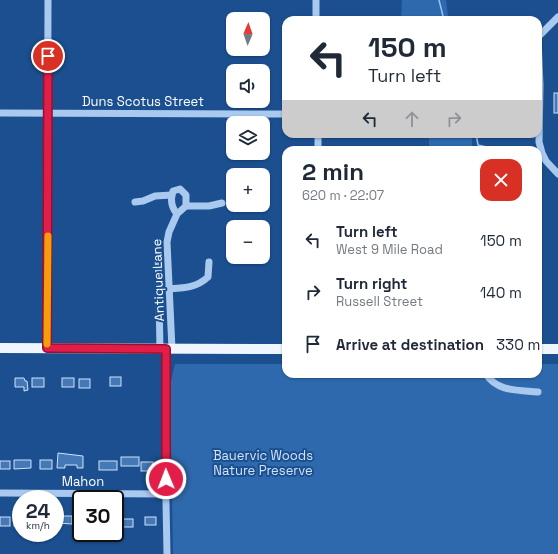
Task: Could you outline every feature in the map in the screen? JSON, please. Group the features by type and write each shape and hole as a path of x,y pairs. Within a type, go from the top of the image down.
{"main road":[{"path":"0,348 282,349"},
{"path":"542,349 558,349"}],"street":[{"path":"47,348 48,0"},
{"path":"316,0 316,16"},
{"path":"542,32 558,17"},
{"name":"Duns Scotus Street","path":"0,112 282,114"},
{"path":"542,151 544,157 558,174"},
{"path":"177,214 172,206 172,195 176,190 184,191 186,194 186,206 209,206 222,203"},
{"path":"135,202 143,201 155,196 172,195"},
{"name":"Antique Lane","path":"166,349 168,289 167,242 169,232 177,214 186,206"},
{"path":"158,245 166,349 167,554"},
{"path":"168,289 190,288 197,285 208,276 209,262"},
{"path":"489,378 498,386 507,389 538,392"},
{"name":"Mahon","path":"0,493 166,494"}],"green space":[{"path":"402,0 446,0 448,16 401,16"},
{"path":"429,138 472,138 472,146 429,146"},
{"name":"Bauervic Woods Nature Preserve","path":"175,364 282,364 282,378 542,378 542,364 558,364 558,554 173,554 170,385"}],"building":[{"path":"554,93 558,93 558,113 554,113"},
{"path":"110,377 121,377 121,386 110,386"},
{"path":"15,378 24,378 25,381 27,381 28,390 24,391 24,387 15,387"},
{"path":"32,378 44,378 44,387 32,387"},
{"path":"62,378 74,378 74,387 62,387"},
{"path":"79,379 90,379 90,388 79,388"},
{"path":"58,453 83,456 83,468 77,468 77,465 65,465 65,468 57,468"},
{"path":"121,457 139,457 139,466 121,466"},
{"path":"14,460 31,460 31,468 14,469"},
{"path":"40,460 52,460 52,469 40,469"},
{"path":"0,461 10,461 10,469 0,469"},
{"path":"99,461 117,461 117,470 99,470"},
{"path":"141,462 153,462 153,471 141,471"},
{"path":"64,516 72,516 72,524 64,523"},
{"path":"0,517 10,517 10,526 0,526"},
{"path":"145,517 156,517 156,525 145,525"},
{"path":"124,519 133,519 133,527 124,527"}],"waterway":[{"path":"439,0 443,16"},
{"path":"477,138 478,145 482,146"}],"slow traffic":[{"path":"47,344 48,236"}],"route":[{"path":"48,56 47,348 166,349 166,479"}]}
